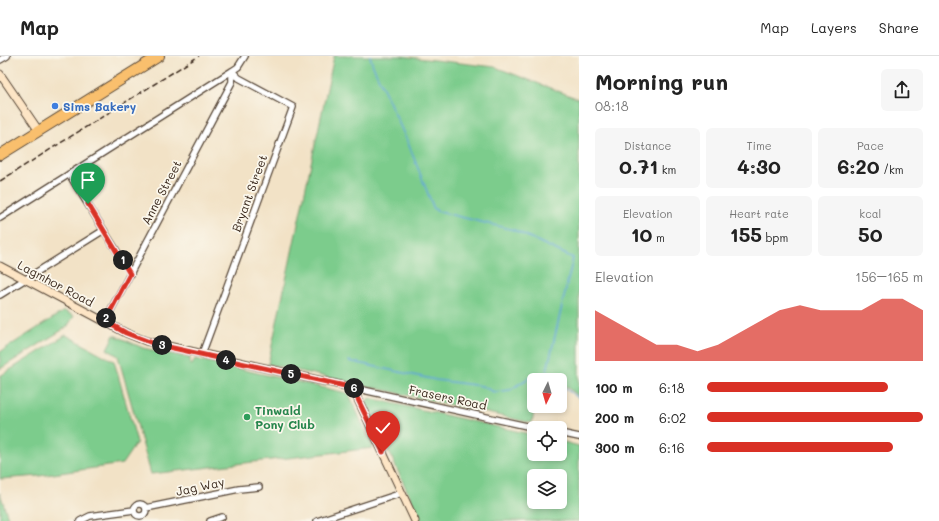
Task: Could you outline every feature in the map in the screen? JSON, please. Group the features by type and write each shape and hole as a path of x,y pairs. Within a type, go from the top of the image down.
{"highway":[{"path":"0,156 159,56"}],"street":[{"path":"0,60 7,56"},
{"path":"0,218 232,71 238,67 245,56"},
{"name":"Anne Street","path":"105,321 232,82 232,71"},
{"name":"Bryant Street","path":"202,354 293,107 239,78 232,71"},
{"path":"0,74 40,131"},
{"path":"69,174 130,274"},
{"path":"0,295 104,230"},
{"name":"Lagmhor Road","path":"0,266 126,333 146,341 354,388"},
{"path":"354,388 354,391 414,521"},
{"name":"Frasers Road","path":"354,388 527,426"},
{"path":"567,435 579,438"},
{"name":"Jag Way","path":"146,511 239,489 258,487"},
{"path":"317,521 402,493"},
{"path":"134,510 136,505 139,504 145,506 146,521"},
{"path":"134,510 135,514 140,519 146,511"},
{"path":"80,521 90,516 134,510"},
{"path":"210,521 222,517"}],"green space":[{"path":"334,56 400,56 495,67 579,99 579,396 567,387 567,373 527,373 527,413 534,413 532,421 527,422 268,364"},
{"path":"64,311 74,316 67,327 0,369 0,352"},
{"path":"66,335 114,361 137,442 122,464 39,476 0,479 0,376"},
{"name":"Tinwald Pony Club","path":"114,335 143,348 190,358 190,365 192,365 195,359 347,393 349,394 373,448 151,474 118,356 107,349"},
{"path":"369,398 527,433 527,461 567,461 567,443 579,446 579,521 421,521 366,402"},
{"path":"0,493 9,521 0,521"}],"waterway":[{"path":"370,56 373,66 408,143 434,209 440,212 514,230 573,258 546,373"},
{"path":"349,361 436,380 482,386 494,392 510,390 527,379"},
{"path":"567,390 579,398"}],"railway":[{"path":"0,181 199,56"}],"place":[{"name":"Sims Bakery","path":"55,106"},
{"name":"Tinwald Pony Club","path":"247,417"}],"route":[{"path":"88,204 130,274 105,321 126,333 155,344 354,388 354,391 383,452"}]}
